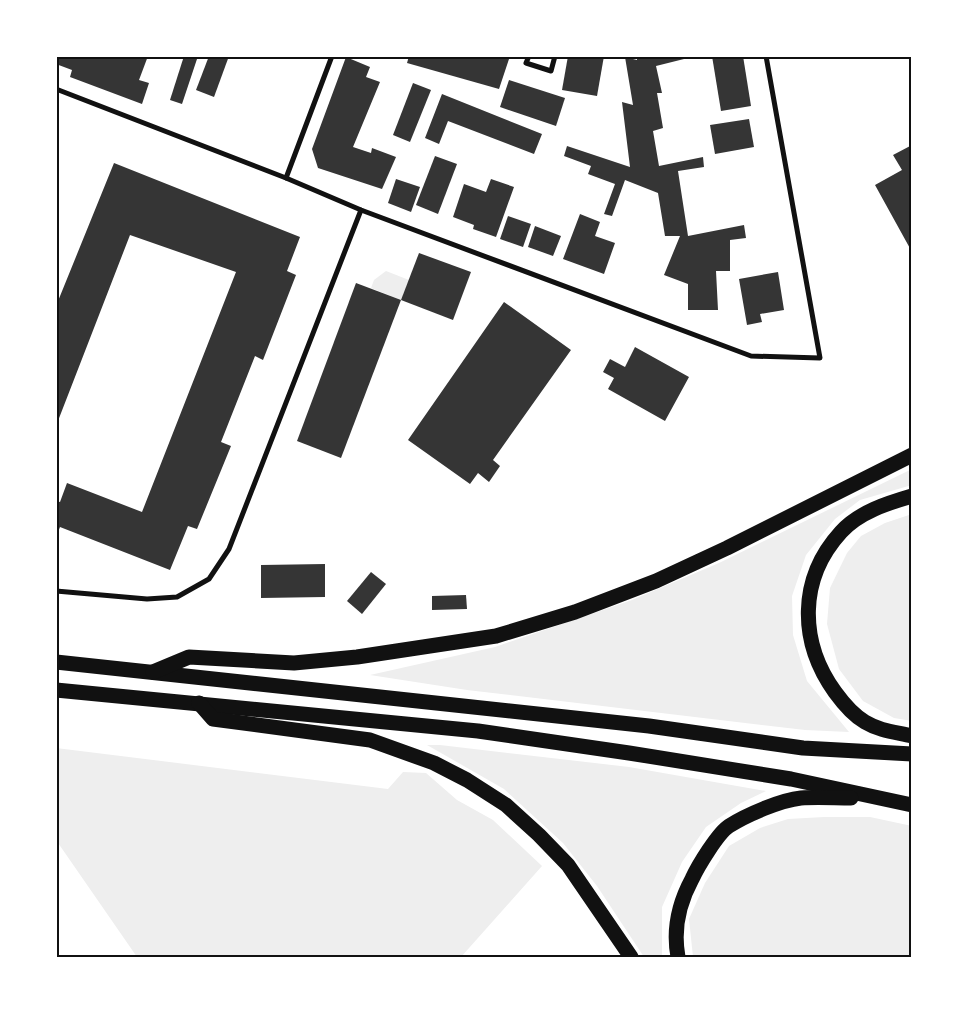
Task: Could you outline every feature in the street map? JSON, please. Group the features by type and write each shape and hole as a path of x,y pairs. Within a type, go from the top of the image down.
{"highway":[{"path":"151,673 189,657 294,663 357,657 496,636 575,612 656,581 728,548 912,455"},
{"path":"912,496 890,502 862,516 842,530 824,554 812,581 807,621 814,655 828,682 842,702 864,722 887,732 912,736"},
{"path":"56,662 640,725 803,748 912,754"},
{"path":"56,690 478,731 704,764 791,779 912,805"},
{"path":"199,703 213,719 370,740 434,763 467,780 506,805 539,834 568,865 631,957"},
{"path":"678,957 676,944 678,916 686,889 700,861 728,826 765,808 800,798 880,798"}],"street":[{"path":"286,178 332,56"},
{"path":"529,56 526,63 551,71 555,56"},
{"path":"56,89 286,178 361,210 751,356 820,358 766,56"},
{"path":"56,591 147,599 177,598 209,579 229,549 361,210"}],"shaded area":[{"path":"386,271 409,280 401,300 371,288 374,280"},
{"path":"912,469 912,485 860,500 835,519 806,555 792,596 793,635 807,681 849,732 805,730 467,690 370,675 495,647 632,600 719,563"},
{"path":"912,514 912,721 894,718 863,701 839,669 827,624 830,588 847,553 861,536 885,523"},
{"path":"427,745 629,767 766,791 741,803 706,827 682,862 662,907 662,957 644,957 597,886 563,843 504,789"},
{"path":"56,748 388,789 403,772 426,773 457,800 493,820 542,866 461,957 137,957 56,840"},
{"path":"870,817 912,826 912,957 693,957 689,919 705,883 729,846 760,828 788,819"}],"building":[{"path":"56,56 148,56 139,80 149,83 142,104 70,77 72,70 56,64"},
{"path":"184,56 198,56 182,104 170,100"},
{"path":"209,56 229,56 214,97 196,90"},
{"path":"409,56 510,56 499,89 407,63"},
{"path":"568,56 604,56 597,96 562,90"},
{"path":"637,56 696,56 656,66 662,93 657,93 663,128 653,131 659,166 703,157 704,167 678,171 688,236 744,225 746,238 730,240 730,271 716,271 718,310 688,310 688,284 664,275 680,236 665,236 658,193 625,180 612,216 604,214 615,184 588,174 591,166 564,156 567,146 630,167 622,102 633,105 625,57 637,60"},
{"path":"712,56 743,56 751,106 721,111"},
{"path":"346,57 370,67 366,77 380,82 353,147 371,153 372,148 396,157 382,189 318,168 312,149"},
{"path":"509,80 565,98 556,126 500,107"},
{"path":"413,83 431,90 410,142 393,135"},
{"path":"442,94 542,134 534,154 448,121 439,144 425,138"},
{"path":"749,119 754,147 715,154 710,125"},
{"path":"912,145 912,252 875,185 902,170 893,155"},
{"path":"435,156 457,164 438,214 416,205"},
{"path":"114,163 300,237 287,271 296,275 263,360 255,356 221,442 231,446 197,529 188,526 170,570 60,527 56,537 56,501 60,502 67,483 142,512 236,272 130,235 56,426 56,306"},
{"path":"396,179 420,187 411,212 388,203"},
{"path":"491,179 514,187 496,237 473,229 474,225 453,217 464,184 486,192"},
{"path":"580,214 600,222 595,236 615,243 604,274 563,259"},
{"path":"508,216 531,224 523,247 500,239"},
{"path":"535,226 561,236 553,256 528,247"},
{"path":"419,253 471,272 453,320 401,300"},
{"path":"778,272 784,310 760,314 762,322 747,325 739,279"},
{"path":"356,283 401,300 341,458 297,441"},
{"path":"504,302 571,350 493,460 500,466 489,482 478,473 470,484 408,440"},
{"path":"635,347 689,377 665,421 608,389 614,378 603,372 610,359 625,367"},
{"path":"325,564 325,597 261,598 261,565"},
{"path":"371,572 386,584 362,614 347,601"},
{"path":"466,595 467,609 432,610 432,596"}]}
